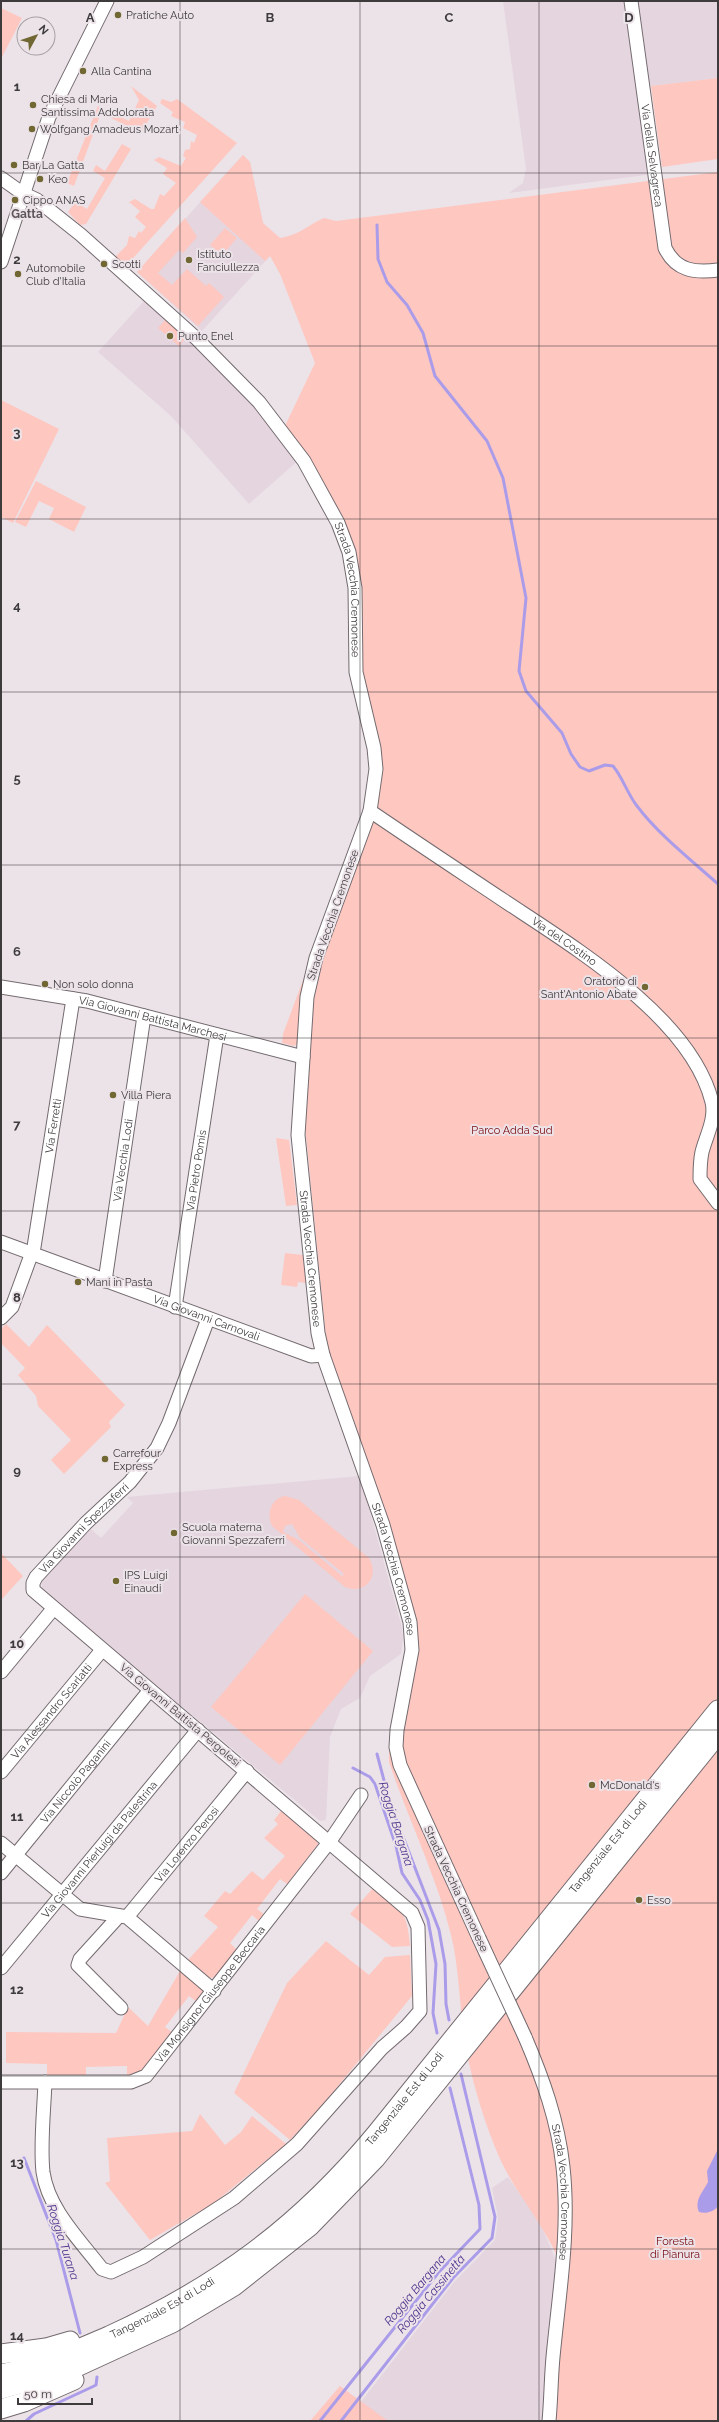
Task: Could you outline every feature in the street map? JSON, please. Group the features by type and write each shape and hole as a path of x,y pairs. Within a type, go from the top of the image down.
{"highway":[{"name":"Tangenziale Est di Lodi","path":"1,2374 68,2354 151,2317 214,2281 255,2252 307,2209 346,2170 718,1710"},
{"name":"Tangenziale Est di Lodi","path":"1,2389 72,2369 172,2323 234,2286 269,2260 310,2226 355,2181 397,2133 718,1734"},
{"path":"1,2354 46,2348 85,2338 130,2319 151,2317"},
{"path":"1,2409 24,2402 159,2340 172,2323"}],"street":[{"path":"1,262 22,193 49,117 107,1"},
{"name":"Via della Selvagreca","path":"631,1 665,248 669,256 682,268 699,272 718,270"},
{"name":"Strada Vecchia Cremonese","path":"1,178 22,193 37,200 81,235 197,340 259,402 276,422 309,469 343,532 352,564 356,672 374,748 376,769 370,811 312,972 307,997 303,1057 298,1099 298,1135 318,1333 323,1355 383,1525 410,1622 412,1650 397,1730 396,1748 400,1765 525,2037 548,2096 563,2166 565,2206 563,2251 549,2421"},
{"name":"Via del Costino","path":"370,811 597,965 629,990 683,1044 701,1072 713,1104 712,1117 702,1151 700,1179 718,1203"},
{"name":"Via Giovanni Battista Marchesi","path":"1,987 73,999 303,1057"},
{"name":"Via Ferretti","path":"1,1318 12,1307 32,1254 73,999"},
{"name":"Via Vecchia Lodi","path":"105,1281 144,1016"},
{"name":"Via Pietro Pomis","path":"175,1307 217,1035"},
{"name":"Via Giovanni Carnovali","path":"1,1242 311,1356 323,1355"},
{"name":"Via Giovanni Spezzaferri","path":"33,1587 36,1577 86,1523 130,1482 157,1448 170,1423 208,1319"},
{"name":"Via Giovanni Battista Pergolesi","path":"33,1587 36,1593 53,1609 330,1841 406,1907 415,1919 418,1935 420,2011 406,2027 382,2048 296,2144 234,2198 118,2271 107,2272 64,2219 46,2180 43,2164 45,2082"},
{"path":"1,1672 53,1609"},
{"name":"Via Alessandro Scarlatti","path":"1,1772 102,1650"},
{"name":"Via Niccolò Paganini","path":"1,1873 150,1690"},
{"name":"Via Giovanni Pierluigi da Palestrina","path":"1,1968 63,1895 198,1730"},
{"name":"Via Lorenzo Perosi","path":"121,2008 78,1965 80,1959 123,1916 247,1771"},
{"name":"Via Monsignor Giuseppe Beccaria","path":"1,2082 131,2082 141,2080 146,2076 214,1991 330,1841 361,1795"},
{"path":"1,1843 80,1909 123,1916 214,1991"}],"shaded area":[{"path":"503,1 631,1 653,174 509,193 523,183 526,169"},
{"path":"632,1 718,1 718,78 643,87"},
{"path":"243,155 250,162 270,256 202,331 137,272"},
{"path":"145,300 196,340 301,458 249,504 171,416 98,352"},
{"path":"360,1476 401,1624 403,1639 401,1654 370,1676 360,1698 341,1709 330,1737 326,1820 320,1821 43,1592 41,1581 90,1528 101,1538 133,1503 127,1497"},
{"path":"718,2149 718,2206 710,2212 699,2212 698,2200 708,2182 707,2171"},
{"path":"508,2177 540,2222 566,2285 554,2421 346,2421 454,2282 495,2240 498,2218 492,2188"}],"green space":[{"path":"1,8 18,16 16,16 16,30 1,59"},
{"path":"718,78 718,159 662,167 651,86"},
{"path":"131,86 157,106 141,133 101,113 74,186 67,183 98,106 129,121 139,100"},
{"path":"162,99 171,102 177,99 237,143 126,266 115,257 127,245 129,236 135,238 139,231 141,233 146,227 135,217 140,211 129,202 135,199 151,209 154,209 160,194 164,196 176,183 163,174 167,168 154,160 159,157 181,166 186,158 183,156 185,150 190,149 191,141 194,143 197,135 183,128 185,122 171,116 173,112 160,103"},
{"path":"122,144 131,149 86,224 80,225 68,212 75,202 87,209 105,178 93,171 96,165 105,171"},
{"name":"Parco Adda Sud","path":"243,155 250,162 263,223 280,238 297,233 324,218 336,221 718,172 718,2421 554,2421 562,2268 547,2237 502,2163 485,2121 472,2076 466,2047 456,1959 451,1935 438,1892 389,1762 393,1731 414,1670 417,1655 416,1626 398,1554 341,1390 326,1338 305,1126 314,989 377,785 362,674 357,568 284,428 315,363 280,274 270,256 265,261 200,202"},
{"path":"185,218 197,237 183,253 179,250 158,273 172,285 187,269 206,286 209,283 224,297 198,326 137,272"},
{"path":"225,228 237,238 222,255 210,245"},
{"path":"166,319 186,337 179,346 158,328"},
{"path":"1,400 59,429 13,523 1,517"},
{"path":"36,481 86,507 74,532 49,519 54,508 39,501 26,527 15,522"},
{"path":"309,964 299,1043 294,1046 282,1043 283,1034"},
{"path":"276,1138 289,1140 297,1205 286,1206"},
{"path":"285,1253 303,1255 306,1283 298,1282 297,1287 281,1285"},
{"path":"6,1324 29,1347 47,1325 125,1405 109,1422 111,1427 64,1474 51,1460 71,1440 38,1406 36,1396 18,1375 25,1368 1,1343 1,1329"},
{"path":"285,1496 299,1500 369,1558 373,1571 369,1582 365,1586 359,1588 353,1589 345,1587 272,1526 270,1521 271,1507 276,1500","holes":["292,1524 300,1538 344,1574 342,1576 299,1540 283,1532 285,1526"]},
{"path":"1,1553 23,1576 1,1600"},
{"path":"305,1594 373,1651 280,1765 211,1707"},
{"path":"282,1810 317,1839 318,1844 287,1884 280,1879 257,1909 264,1914 259,1921 252,1915 230,1943 237,1950 216,1977 209,1978 188,1960 218,1927 204,1916 225,1891 230,1894 252,1871 263,1880 285,1856 264,1838 278,1824 274,1820"},
{"path":"374,1887 401,1912 407,1925 410,1946 392,1947 350,1914"},
{"path":"326,1941 369,1975 385,1957 410,1955 412,1996 324,2103 290,2140 234,2093 287,1983"},
{"path":"180,1971 204,1992 197,2002 189,1996 165,2027 173,2033 148,2066 141,2071 135,2074 127,2075 127,2066 86,2067 86,2075 47,2075 47,2064 6,2063 6,2032 116,2033 128,2007 148,2026"},
{"path":"200,2114 225,2145 241,2132 252,2116 286,2144 214,2203 150,2240 105,2183 110,2181 107,2138 192,2131"},
{"path":"340,2386 388,2421 310,2421"}],"waterway":[{"path":"377,225 378,259 387,282 407,305 423,333 435,376 487,441 503,478 526,598 519,671 526,691 562,733 571,754 580,767 589,771 605,765 613,766 645,816 675,846 718,884"},
{"name":"Roggia Cassinetta","path":"377,1754 390,1803 439,1930 445,1964 446,2004 449,2020"},
{"name":"Roggia Bargana","path":"353,1768 370,1777 375,1784 396,1846 402,1873 420,1900 428,1920 436,1964 433,2013 437,2033"},
{"name":"Roggia Cassinetta","path":"341,2421 453,2278 492,2238 495,2217 461,2074"},
{"name":"Roggia Bargana","path":"320,2421 439,2272 480,2229 479,2205 450,2088"},
{"name":"Roggia Turana","path":"24,2158 56,2240 80,2333"},
{"name":"Roggia Turana","path":"26,2421 34,2414 96,2385 97,2377"}],"place":[{"name":"Pratiche Auto","path":"118,15"},
{"name":"Alla Cantina","path":"83,71"},
{"name":"Chiesa di Maria Santissima Addolorata","path":"33,105"},
{"name":"Wolfgang Amadeus Mozart","path":"32,129"},
{"name":"Bar La Gatta","path":"14,165"},
{"name":"Keo","path":"40,179"},
{"name":"Cippo ANAS","path":"15,200"},
{"name":"Istituto Fanciullezza","path":"189,260"},
{"name":"Scotti","path":"104,264"},
{"name":"Automobile Club d'Italia","path":"18,274"},
{"name":"Punto Enel","path":"170,336"},
{"name":"Non solo donna","path":"45,984"},
{"name":"Oratorio di Sant'Antonio Abate","path":"645,987"},
{"name":"Villa Piera","path":"113,1095"},
{"name":"Mani in Pasta","path":"78,1282"},
{"name":"Carrefour Express","path":"105,1459"},
{"name":"Scuola materna Giovanni Spezzaferri","path":"174,1533"},
{"name":"IPS Luigi Einaudi","path":"116,1581"},
{"name":"McDonald's","path":"592,1785"},
{"name":"Esso","path":"639,1900"}],"district":[{"name":"Gatta","path":"27,214"}],"park label":[{"name":"Foresta di Pianura","path":"675,2247"}]}
